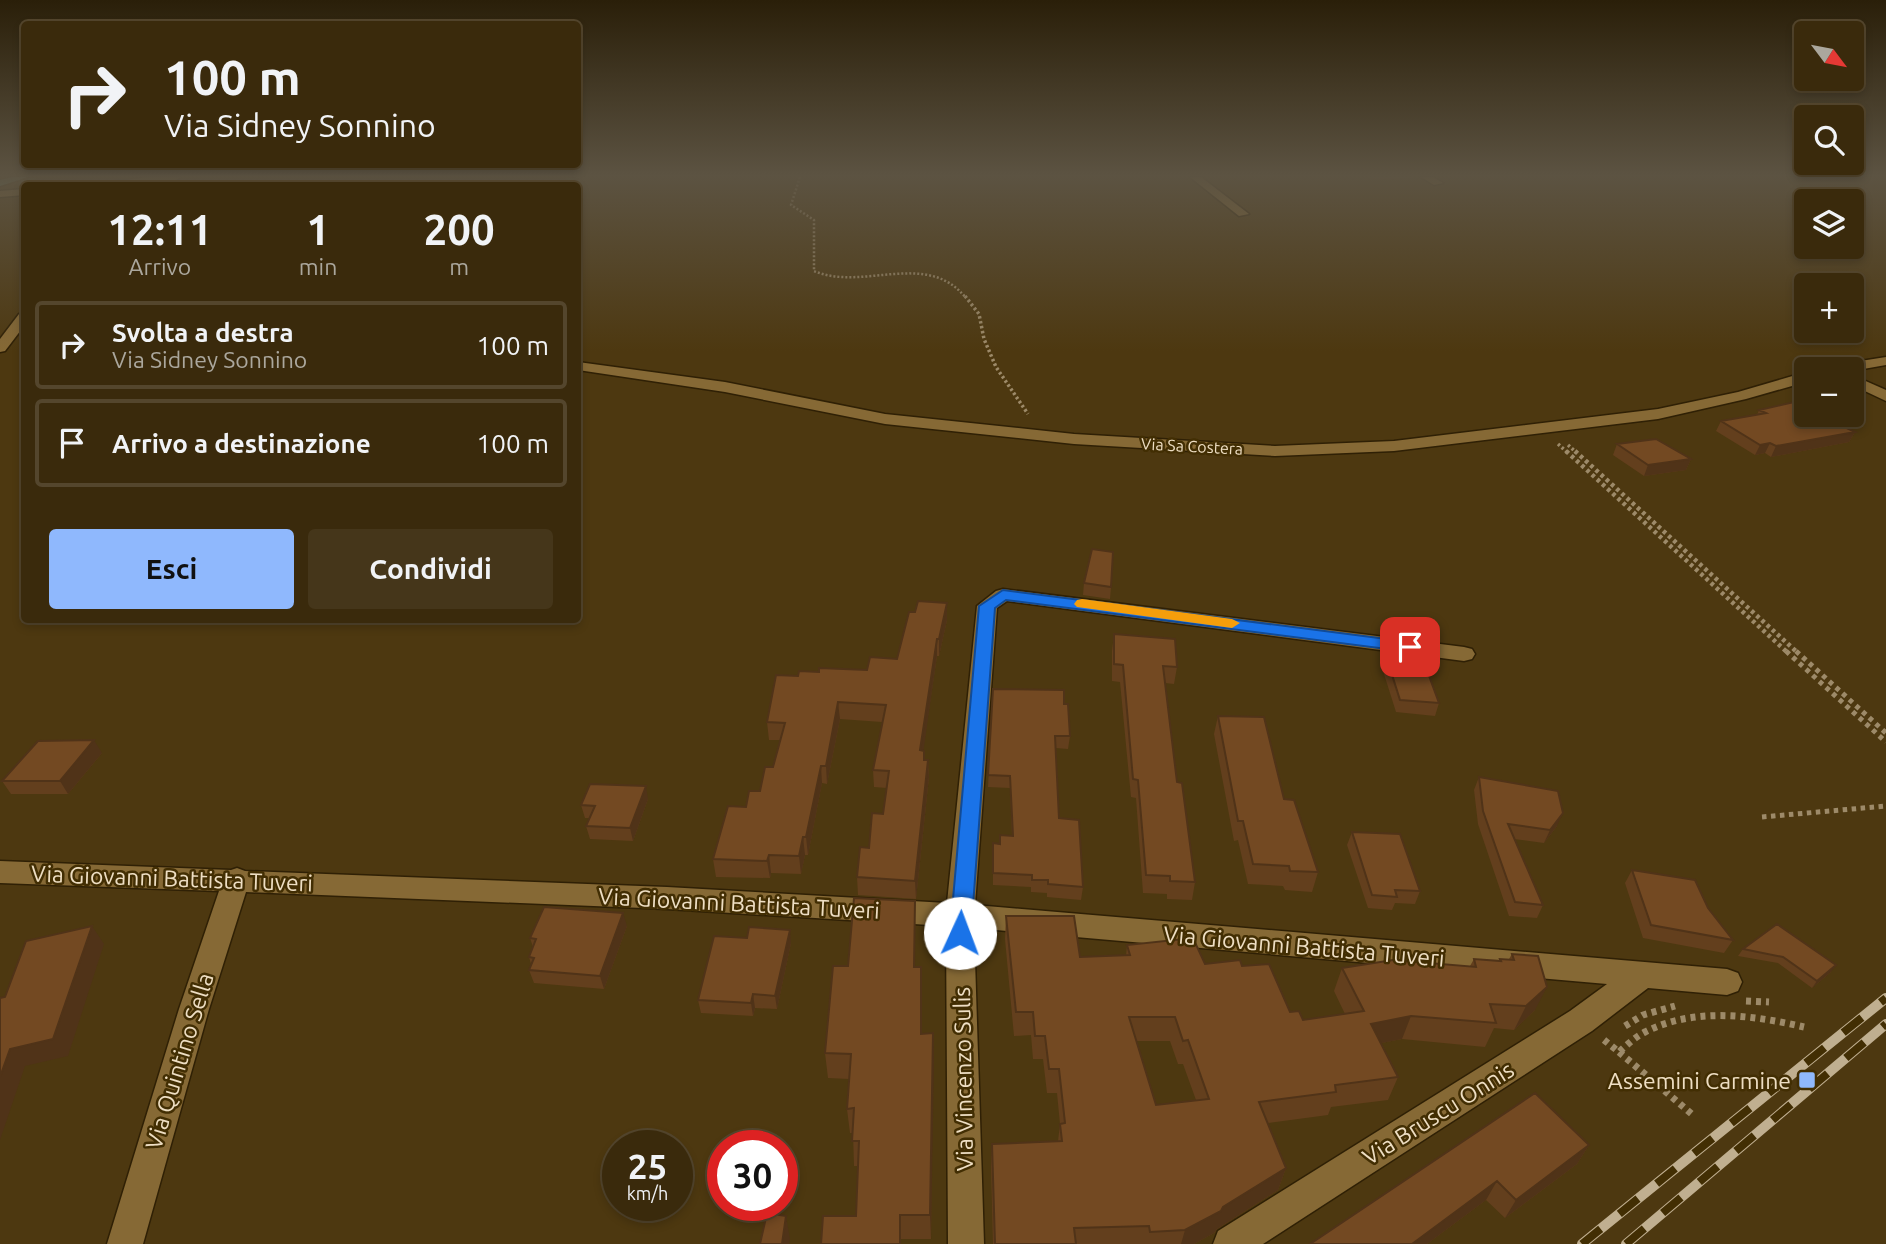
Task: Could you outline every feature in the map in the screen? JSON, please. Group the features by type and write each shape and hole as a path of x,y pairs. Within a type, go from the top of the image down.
{"street":[{"path":"0,348 21,321"},
{"path":"1864,364 1886,361"},
{"name":"Via Sa Costera","path":"581,366 725,387 885,419 1053,437 1275,451 1394,446 1658,414 1741,396 1794,381"},
{"path":"1864,386 1886,396"},
{"name":"Via Vincenzo Sulis","path":"966,1244 960,915 987,606 1003,595 1464,654"},
{"name":"Via Giovanni Battista Tuveri","path":"0,872 654,897 960,915 1641,976 1734,991"},
{"name":"Via Quintino Sella","path":"125,1244 194,1009 237,879"},
{"name":"Via Bruscu Onnis","path":"1231,1244 1581,1021 1641,976"}],"path":[{"path":"814,235 814,271 821,276 917,273 941,277 955,285 979,314 979,329 991,358 1025,412 1053,437"},
{"path":"1546,428 1886,733"},
{"path":"1546,428 1886,742"},
{"path":"1762,817 1886,806"},
{"path":"1734,991 1769,1002"},
{"path":"1684,1003 1643,1015 1604,1040 1694,1116"},
{"path":"1619,1052 1644,1033 1717,1014 1756,1016 1804,1027"}],"building":[{"path":"1794,402 1794,427 1845,427 1855,432 1776,446 1770,443 1760,445 1721,421 1766,413 1759,410"},
{"path":"1656,439 1691,459 1648,465 1617,444"},
{"path":"1092,549 1113,552 1111,587 1084,583"},
{"path":"918,601 947,603 937,639 920,750 924,751 924,760 928,760 915,881 857,877 860,847 869,848 872,813 883,814 889,771 873,770 886,705 838,702 826,766 821,766 806,837 803,837 799,856 769,855 767,861 713,859 728,806 746,807 749,791 760,791 765,767 773,767 785,723 767,722 776,675 798,676 799,671 819,672 819,668 867,670 870,657 897,659 909,612 915,612"},
{"path":"1114,634 1175,639 1177,667 1163,666 1177,782 1182,783 1195,882 1170,881 1170,876 1146,875 1138,780 1133,779 1123,665 1114,664"},
{"path":"1388,662 1425,665 1439,703 1400,700"},
{"path":"993,689 1064,690 1064,704 1068,704 1070,736 1055,736 1059,818 1079,820 1083,887 1048,884 1048,880 1032,880 1032,875 993,873 993,843 1000,844 1000,835 1013,836 1010,776 988,775"},
{"path":"1218,716 1264,717 1284,799 1294,800 1318,872 1290,871 1289,866 1253,864 1243,821 1238,821"},
{"path":"94,740 60,781 2,781 38,741"},
{"path":"1479,777 1558,791 1563,813 1550,830 1508,824 1543,905 1515,902 1483,811"},
{"path":"590,784 646,786 630,828 586,826 595,806 581,805"},
{"path":"1352,832 1400,834 1420,891 1395,890 1397,897 1372,895"},
{"path":"1632,870 1695,880 1708,908 1733,940 1651,925"},
{"path":"854,898 915,901 914,967 921,967 921,1034 933,1033 930,1215 900,1215 900,1244 821,1244 823,1216 856,1216 859,1141 852,1141 854,1108 847,1109 851,1054 825,1053 833,966 848,966"},
{"path":"544,907 623,913 600,976 529,970 534,958 529,957 536,939 530,938"},
{"path":"1006,916 1074,916 1080,957 1130,955 1127,945 1193,938 1205,964 1240,960 1242,966 1269,964 1290,1012 1299,1011 1303,1020 1364,1011 1342,968 1393,960 1476,967 1474,959 1501,961 1500,959 1514,960 1512,954 1538,956 1547,987 1526,1006 1490,1004 1496,1023 1411,1016 1371,1024 1398,1077 1335,1085 1336,1092 1259,1102 1286,1168 1223,1207 1221,1211 1185,1230 1150,1232 1149,1226 1074,1228 1076,1244 995,1244 992,1144 1062,1141 1060,1124 1065,1123 1059,1069 1049,1069 1045,1036 1035,1036 1033,1012 1016,1012","holes":["1129,1017 1175,1017 1183,1041 1188,1040 1209,1099 1156,1105"]},
{"path":"1777,924 1836,965 1817,981 1783,957 1743,949"},
{"path":"92,926 53,1039 10,1049 0,1077 0,998 5,997 26,941"},
{"path":"749,927 790,930 775,996 753,994 751,1003 698,1000 714,936 747,938"},
{"path":"1535,1093 1589,1145 1516,1200 1497,1181 1412,1244 1310,1244"},
{"path":"765,1221 785,1221 782,1244 760,1244"}],"railway":[{"path":"1582,1244 1886,998"},
{"path":"1626,1244 1886,1024"}],"slow traffic":[{"path":"1082,604 1232,623"}],"place":[{"name":"Assemini Carmine","path":"1807,1080"}],"route":[{"path":"960,933 987,606 1003,595 1410,647"}]}
